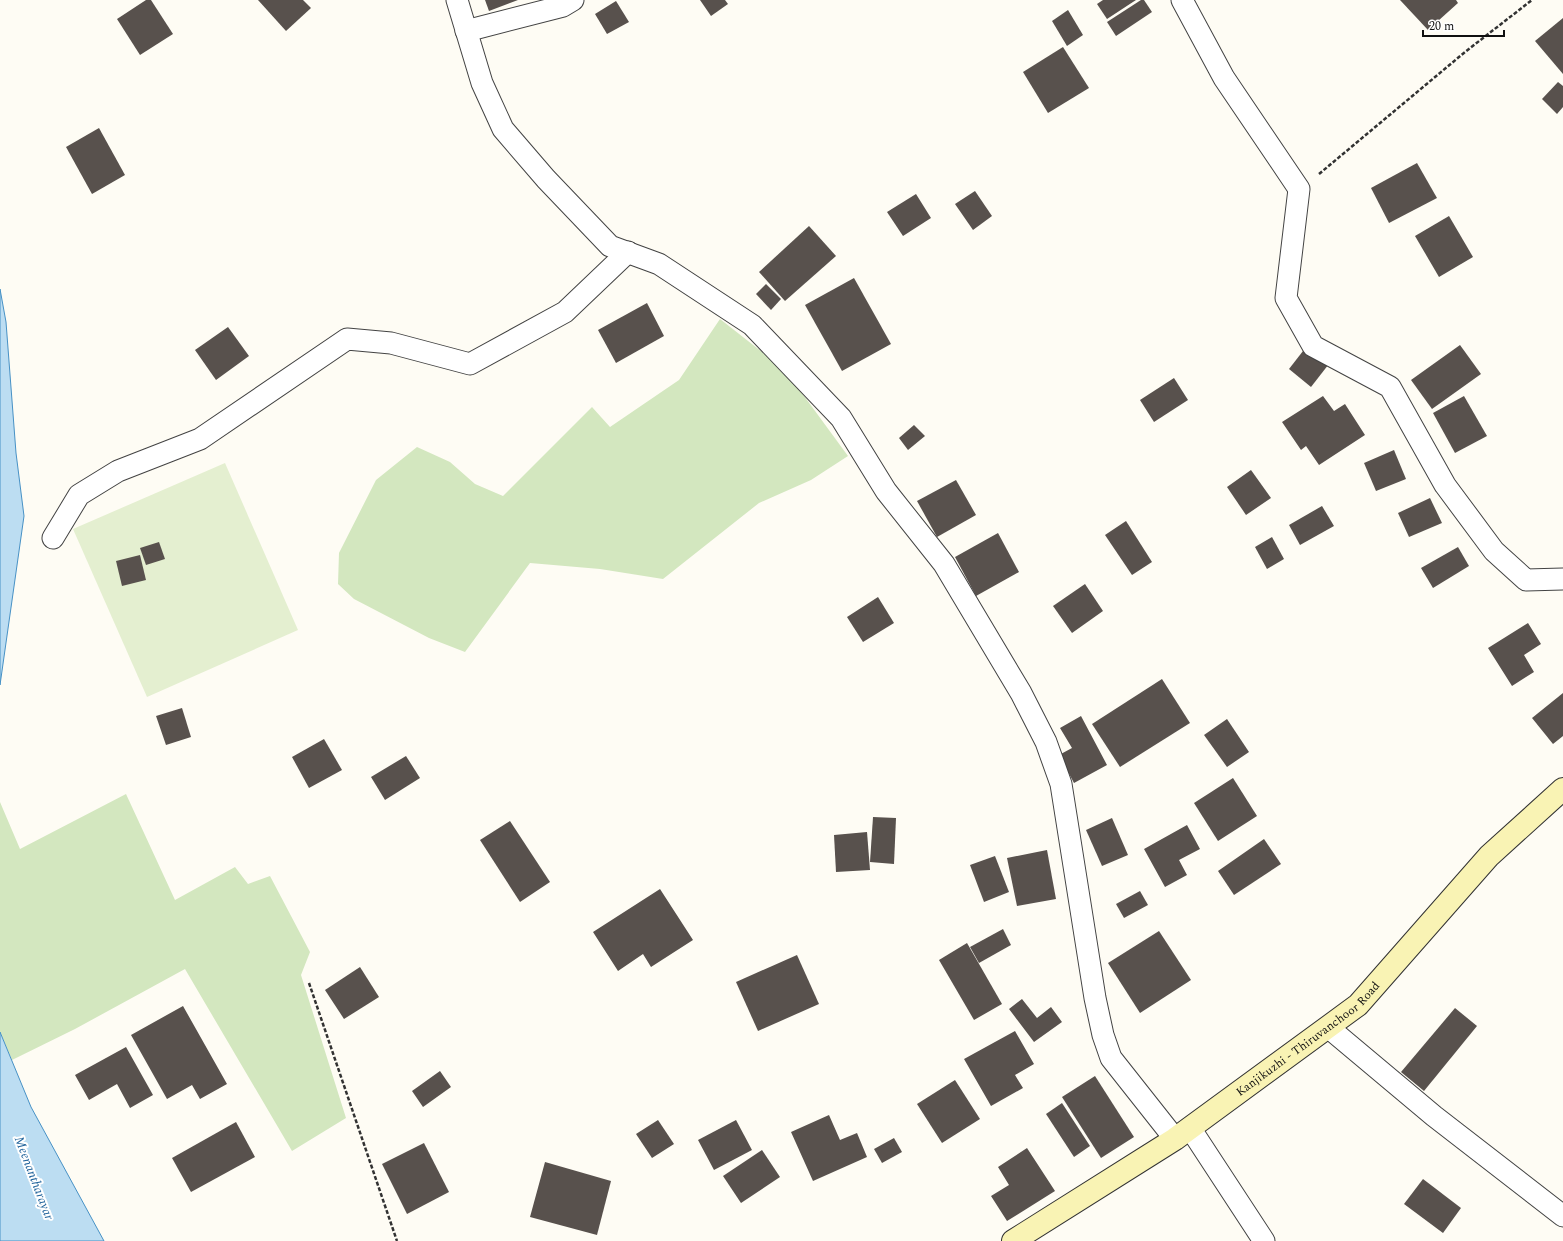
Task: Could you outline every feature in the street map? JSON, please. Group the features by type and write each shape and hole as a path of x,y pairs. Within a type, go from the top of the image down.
{"main road":[{"name":"Kanjikuzhi - Thiruvanchoor Road","path":"1013,1241 1183,1134 1329,1028 1358,1005 1489,856 1563,789"}],"street":[{"path":"457,0 482,83 503,129 546,179 610,246 659,264 752,325 841,418 886,491 944,564 1021,693 1046,742 1061,784 1095,998 1103,1035 1111,1058 1183,1134 1264,1241"},
{"path":"466,30 563,6 573,0"},
{"path":"1182,0 1224,78 1299,189 1286,298 1313,346 1390,387 1445,485 1494,551 1526,580 1563,579"},
{"path":"53,538 79,495 118,471 200,439 347,339 391,343 470,364 565,312 628,252"},
{"path":"1329,1028 1434,1116 1563,1216"}],"path":[{"path":"1299,189 1532,0"},
{"path":"309,983 397,1241"}],"green space":[{"path":"720,319 785,370 848,456 811,480 759,503 663,579 600,569 530,563 465,652 429,638 354,599 338,584 339,553 376,480 417,447 450,462 475,484 503,496 592,407 610,427 679,380"},
{"path":"225,463 298,630 147,697 73,529"},
{"path":"126,794 175,900 235,867 248,884 270,876 310,952 301,975 346,1118 292,1151 185,969 75,1029 12,1060 0,1032 0,802 20,849"}],"water":[{"path":"0,289 6,322 16,453 24,516 0,685"},
{"name":"Meenantharayar","path":"0,1032 31,1107 104,1241 0,1241"}],"building":[{"path":"146,0 151,0 173,34 140,55 117,19"},
{"path":"258,0 303,0 311,8 286,31"},
{"path":"485,0 518,0 489,11"},
{"path":"700,0 725,0 728,4 711,16"},
{"path":"1103,0 1136,0 1107,19 1097,4"},
{"path":"1141,0 1144,0 1152,12 1116,36 1107,22"},
{"path":"1400,0 1456,0 1458,3 1428,30"},
{"path":"616,1 629,22 607,34 595,14"},
{"path":"1068,10 1083,35 1067,46 1052,21"},
{"path":"1563,18 1563,74 1535,41"},
{"path":"1063,47 1089,88 1048,113 1023,72"},
{"path":"1558,82 1563,86 1563,107 1557,114 1542,99"},
{"path":"99,128 125,175 92,194 66,147"},
{"path":"1417,163 1437,198 1389,223 1371,188"},
{"path":"975,191 992,216 973,230 955,204"},
{"path":"916,194 931,218 903,236 887,212"},
{"path":"1449,216 1473,257 1439,277 1415,236"},
{"path":"809,226 836,256 785,301 759,272"},
{"path":"854,278 891,344 842,371 805,305"},
{"path":"766,284 781,299 771,310 756,294"},
{"path":"647,303 664,336 616,363 598,330"},
{"path":"228,327 249,356 216,380 195,350"},
{"path":"1310,342 1332,360 1311,387 1289,369"},
{"path":"1460,345 1481,374 1432,409 1411,380"},
{"path":"1174,378 1188,400 1154,422 1140,400"},
{"path":"1323,396 1334,411 1345,404 1365,435 1319,465 1306,446 1301,450 1282,422"},
{"path":"1464,396 1487,436 1455,453 1433,413"},
{"path":"914,425 925,436 908,450 899,438"},
{"path":"1394,450 1406,479 1376,491 1364,463"},
{"path":"1251,470 1271,498 1246,515 1227,487"},
{"path":"956,480 976,515 937,537 917,501"},
{"path":"1430,498 1442,523 1409,537 1398,513"},
{"path":"1322,506 1334,526 1300,545 1289,525"},
{"path":"1126,521 1152,562 1132,575 1105,535"},
{"path":"998,533 1019,572 976,596 955,557"},
{"path":"1272,537 1284,559 1267,569 1255,547"},
{"path":"159,542 165,559 146,565 140,548"},
{"path":"1458,547 1469,566 1433,588 1421,568"},
{"path":"140,555 146,580 122,586 116,561"},
{"path":"1085,584 1103,611 1072,633 1053,606"},
{"path":"878,597 894,623 863,642 847,617"},
{"path":"1528,623 1541,644 1524,655 1534,672 1512,686 1488,648"},
{"path":"1162,679 1190,723 1120,767 1092,724"},
{"path":"1563,693 1563,736 1553,744 1532,718"},
{"path":"182,708 191,737 166,745 156,716"},
{"path":"1081,716 1107,765 1074,783 1059,755 1072,748 1060,728"},
{"path":"1227,719 1249,752 1227,767 1204,735"},
{"path":"324,739 342,770 309,788 292,757"},
{"path":"406,756 420,778 385,800 371,777"},
{"path":"1233,778 1257,816 1218,841 1194,803"},
{"path":"873,817 896,818 894,864 870,862"},
{"path":"1112,818 1128,855 1102,866 1086,830"},
{"path":"510,821 550,882 520,902 480,840"},
{"path":"1187,825 1200,849 1179,860 1187,875 1165,887 1144,849"},
{"path":"867,832 870,870 836,872 834,835"},
{"path":"1264,839 1281,864 1234,895 1218,871"},
{"path":"1047,850 1056,899 1017,906 1007,858"},
{"path":"995,856 1009,892 984,902 970,865"},
{"path":"660,889 693,940 651,967 643,954 618,971 593,932"},
{"path":"1140,891 1148,905 1124,918 1116,904"},
{"path":"1003,929 1011,945 979,963 970,947"},
{"path":"1159,931 1191,980 1140,1013 1108,963"},
{"path":"967,943 1002,1004 974,1020 939,960"},
{"path":"797,955 819,1004 758,1031 736,982"},
{"path":"360,967 379,997 344,1019 325,990"},
{"path":"1022,999 1037,1018 1051,1007 1062,1022 1034,1042 1009,1009"},
{"path":"183,1006 227,1084 200,1099 192,1085 167,1099 131,1035"},
{"path":"1455,1008 1477,1026 1424,1091 1401,1072"},
{"path":"1015,1031 1034,1064 1015,1075 1023,1088 991,1106 964,1059"},
{"path":"126,1047 153,1095 130,1108 117,1084 89,1100 75,1075"},
{"path":"440,1071 451,1087 423,1107 412,1091"},
{"path":"1095,1076 1134,1137 1101,1158 1062,1097"},
{"path":"955,1080 980,1119 942,1143 917,1104"},
{"path":"1062,1103 1090,1146 1074,1157 1046,1114"},
{"path":"829,1115 840,1140 857,1133 867,1157 813,1181 791,1132"},
{"path":"658,1120 674,1144 652,1158 636,1134"},
{"path":"736,1120 752,1150 714,1170 698,1140"},
{"path":"236,1122 255,1157 191,1192 172,1158"},
{"path":"894,1138 902,1152 882,1163 874,1149"},
{"path":"424,1143 449,1192 407,1214 382,1164"},
{"path":"1027,1148 1055,1191 1007,1221 991,1196 1009,1185 998,1167"},
{"path":"762,1150 780,1177 741,1203 723,1176"},
{"path":"545,1162 611,1181 597,1235 530,1217"},
{"path":"1423,1179 1461,1208 1443,1233 1404,1204"}]}
